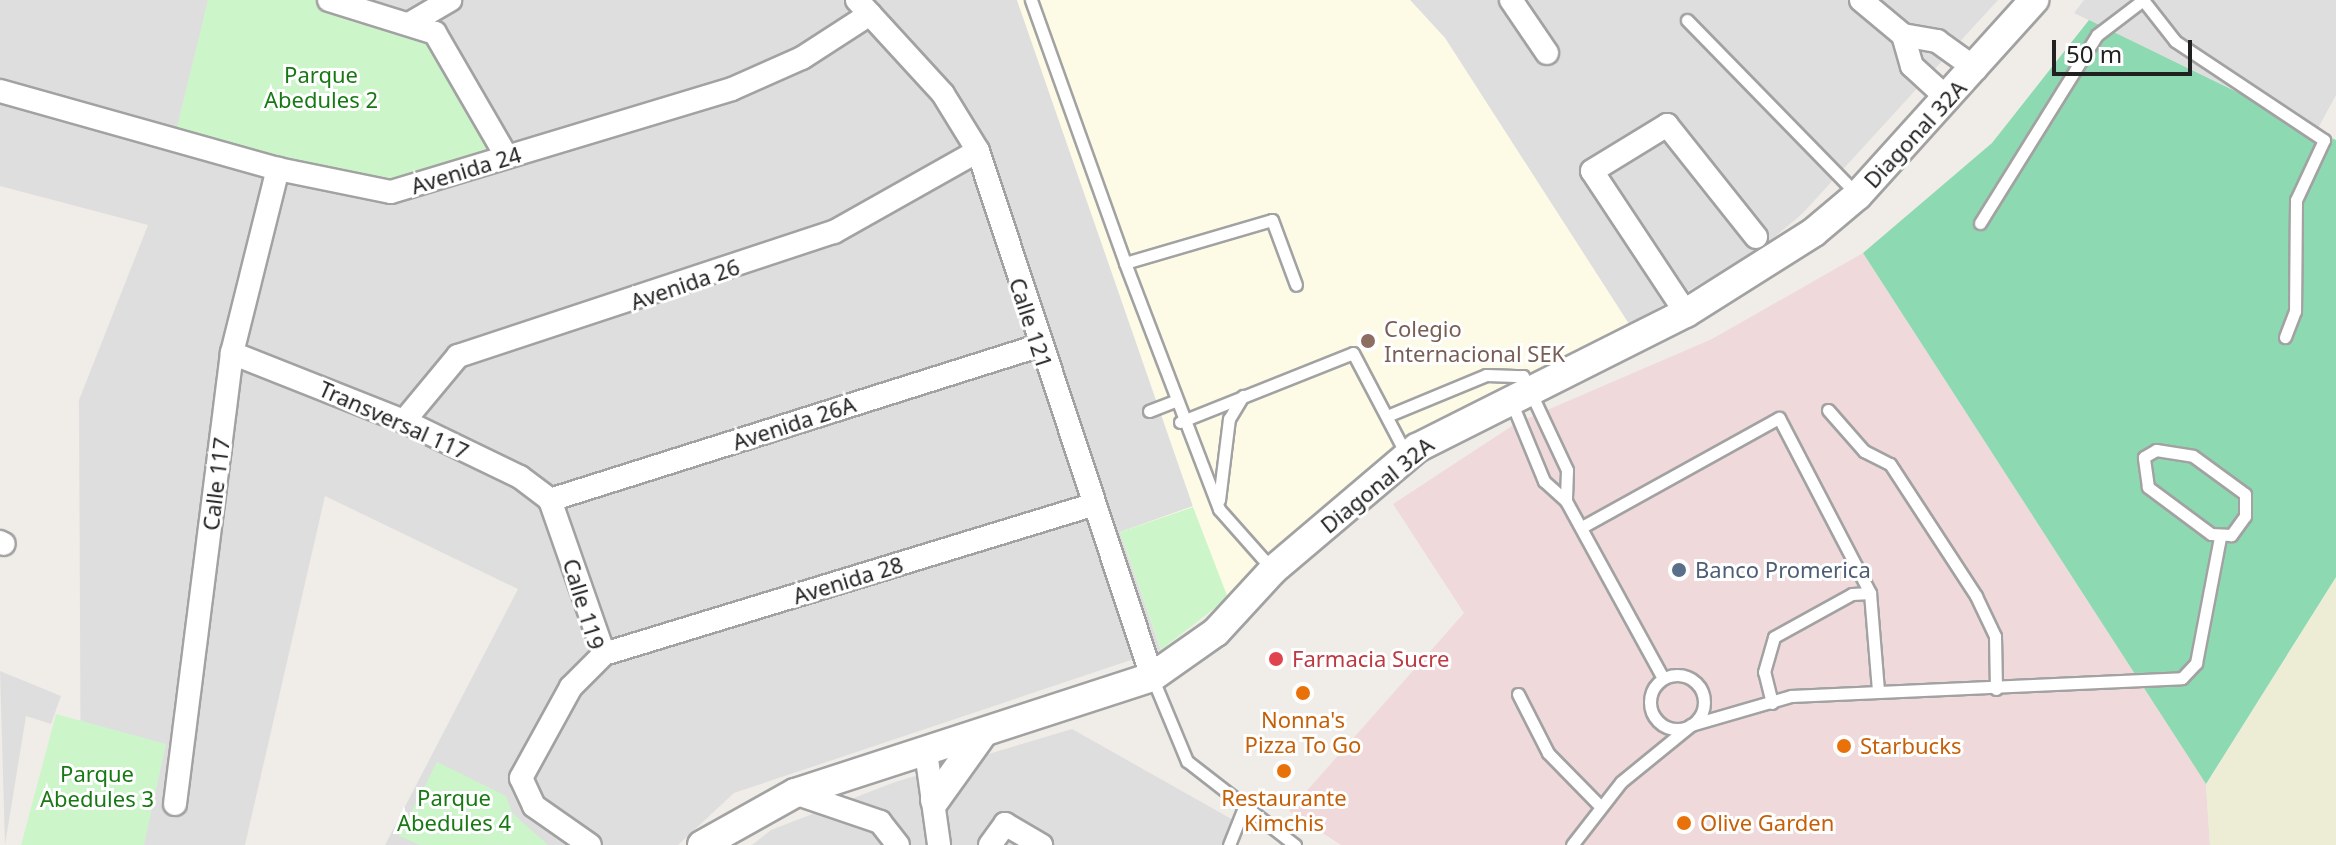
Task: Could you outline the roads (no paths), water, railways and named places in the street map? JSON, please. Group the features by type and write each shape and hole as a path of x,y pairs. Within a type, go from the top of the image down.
{"street":[{"path":"329,0 435,33 507,157"},
{"path":"409,24 450,0"},
{"path":"1511,0 1547,53"},
{"path":"1861,0 1903,35 1937,41 1976,69"},
{"name":"Diagonal 32A","path":"702,845 795,793 1152,677 1216,632 1273,570 1407,457 1521,392 1686,313 1774,260 1858,195 1976,69 2034,0"},
{"name":"Calle 121","path":"863,7 943,94 978,151 1038,346 1152,677"},
{"name":"Avenida 24","path":"0,91 278,169 391,192 732,89 802,58 863,7"},
{"path":"1903,35 1912,66 1948,99"},
{"path":"1686,313 1592,171 1667,125 1756,237"},
{"name":"Avenida 26","path":"404,421 458,356 555,330 834,232 978,151"},
{"name":"Calle 117","path":"175,804 232,353 278,169"},
{"name":"Avenida 26A","path":"550,500 1038,346"},
{"name":"Transversal 117","path":"232,353 404,421 520,477 550,500"},
{"name":"Calle 119","path":"550,500 604,654 571,687 521,778 534,806 590,845"},
{"name":"Avenida 28","path":"604,654 1092,505"},
{"path":"935,800 983,733"},
{"path":"926,752 939,845"},
{"path":"795,793 880,822 898,845"},
{"path":"990,845 1005,824 1041,845"}],"lane":[{"path":"1031,0 1180,422 1219,509 1273,570"},
{"path":"1980,223 2097,35 2143,0 2175,41 2324,140 2296,200 2295,311 2285,337"},
{"path":"1687,20 1858,195"},
{"path":"1125,263 1272,220 1296,285"},
{"path":"1180,422 1353,353 1407,457"},
{"path":"1387,416 1486,375 1523,376 1521,392 1544,481 1566,501 1582,527 1663,678"},
{"path":"1521,392 1567,470 1566,501"},
{"path":"1219,509 1223,450 1243,396"},
{"path":"1149,411 1175,401"},
{"path":"1828,410 1864,451 1890,464 1976,596 1995,636 1996,689"},
{"path":"1582,527 1779,418 1870,593 1878,690"},
{"path":"2156,450 2193,456 2245,494 2245,516 2231,535 2220,537 2148,487 2144,457 2156,450"},
{"path":"1572,845 1600,806 1691,725 1705,704 1701,688 1680,674 1663,678 1650,699 1653,716 1675,729 1691,725 1772,703 1878,690 1996,689 2182,678 2196,663 2220,537"},
{"path":"1772,703 1764,672 1774,637 1852,594 1870,593"},
{"path":"1152,677 1187,761 1295,845"},
{"path":"1518,694 1548,753 1600,806"},
{"path":"1229,845 1245,805"}],"place":[{"name":"Colegio Internacional SEK","path":"1368,341"},
{"name":"Banco Promerica","path":"1679,570"},
{"name":"Farmacia Sucre","path":"1276,659"},
{"name":"Nonna's Pizza To Go","path":"1303,693"},
{"name":"Starbucks","path":"1844,746"},
{"name":"Restaurante Kimchis","path":"1284,771"},
{"name":"Olive Garden","path":"1684,823"}],"park label":[{"name":"Parque Abedules 2","path":"321,86"},
{"name":"Parque Abedules 3","path":"97,786"},
{"name":"Parque Abedules 4","path":"454,810"}]}
